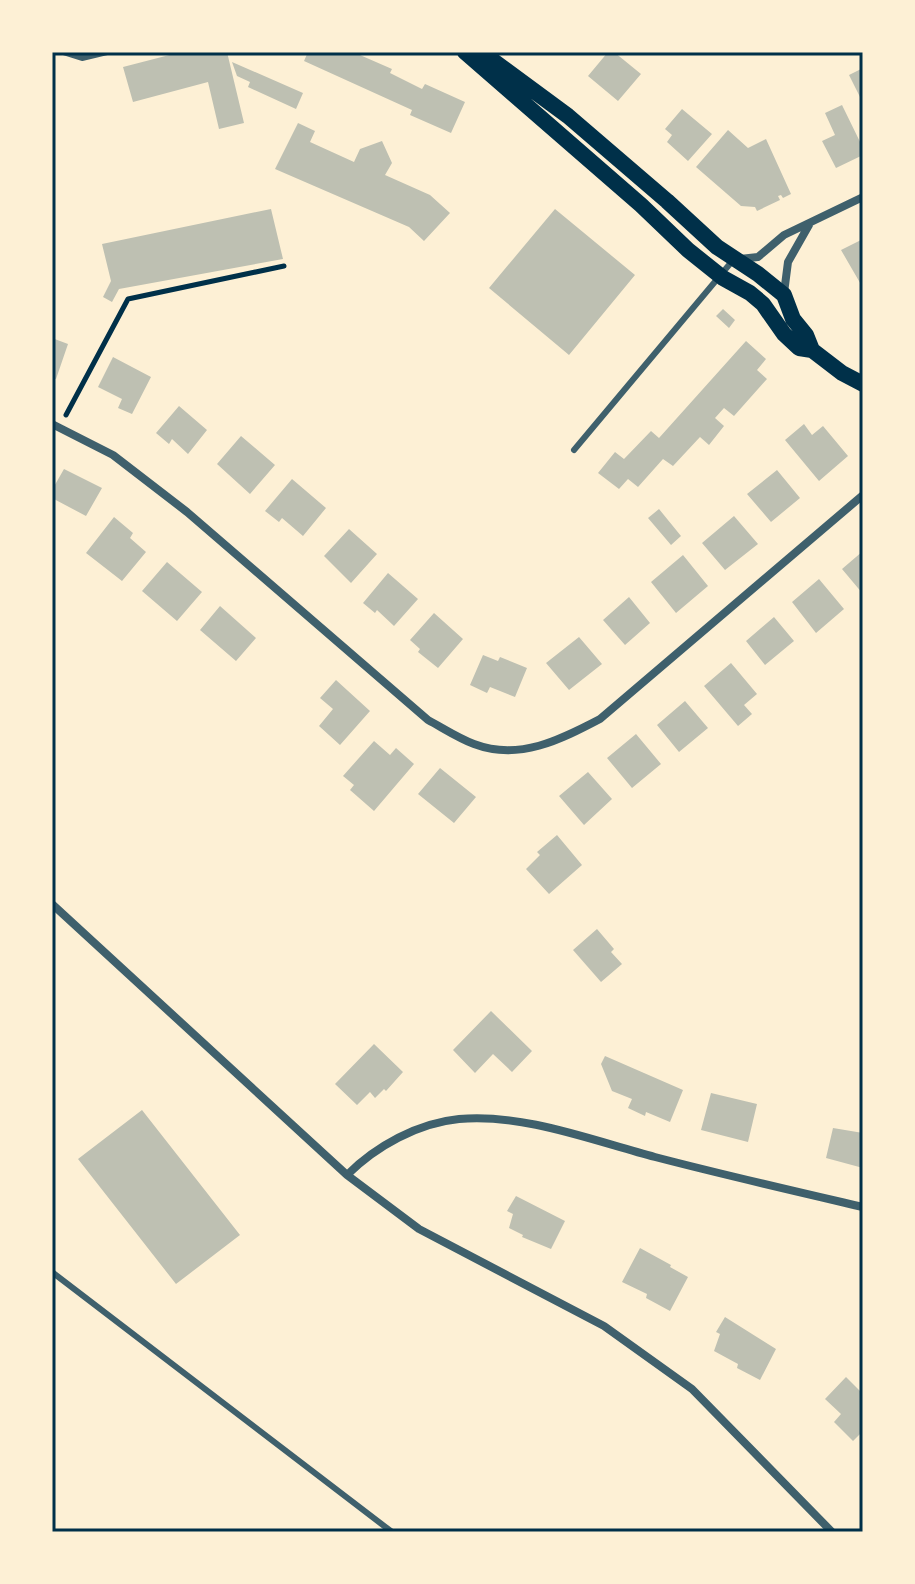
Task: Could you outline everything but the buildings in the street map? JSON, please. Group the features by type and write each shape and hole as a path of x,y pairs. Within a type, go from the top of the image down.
{"main road":[{"path":"465,52 688,250 720,276 763,304 784,334 799,348 812,350 842,373 863,384"},
{"path":"486,52 492,60 568,116 656,191 700,234 784,295 793,319 806,335 812,350"}],"street":[{"path":"554,132 568,116"},
{"path":"643,207 656,191"},
{"path":"734,259 758,257 784,235 863,197"},
{"path":"784,295 788,262 809,224"},
{"path":"56,425 113,455 187,512 428,720 475,744 512,752 557,742 600,719 863,495"},
{"path":"52,904 347,1175 419,1229 604,1326 692,1389 832,1532"},
{"path":"347,1175 365,1157 414,1130 457,1119 507,1118 863,1207"}],"lane":[{"path":"63,52 82,58 107,52"},
{"path":"574,450 734,259"},
{"path":"52,1272 392,1532"}],"path":[{"path":"56,425 128,299 284,266"}]}
